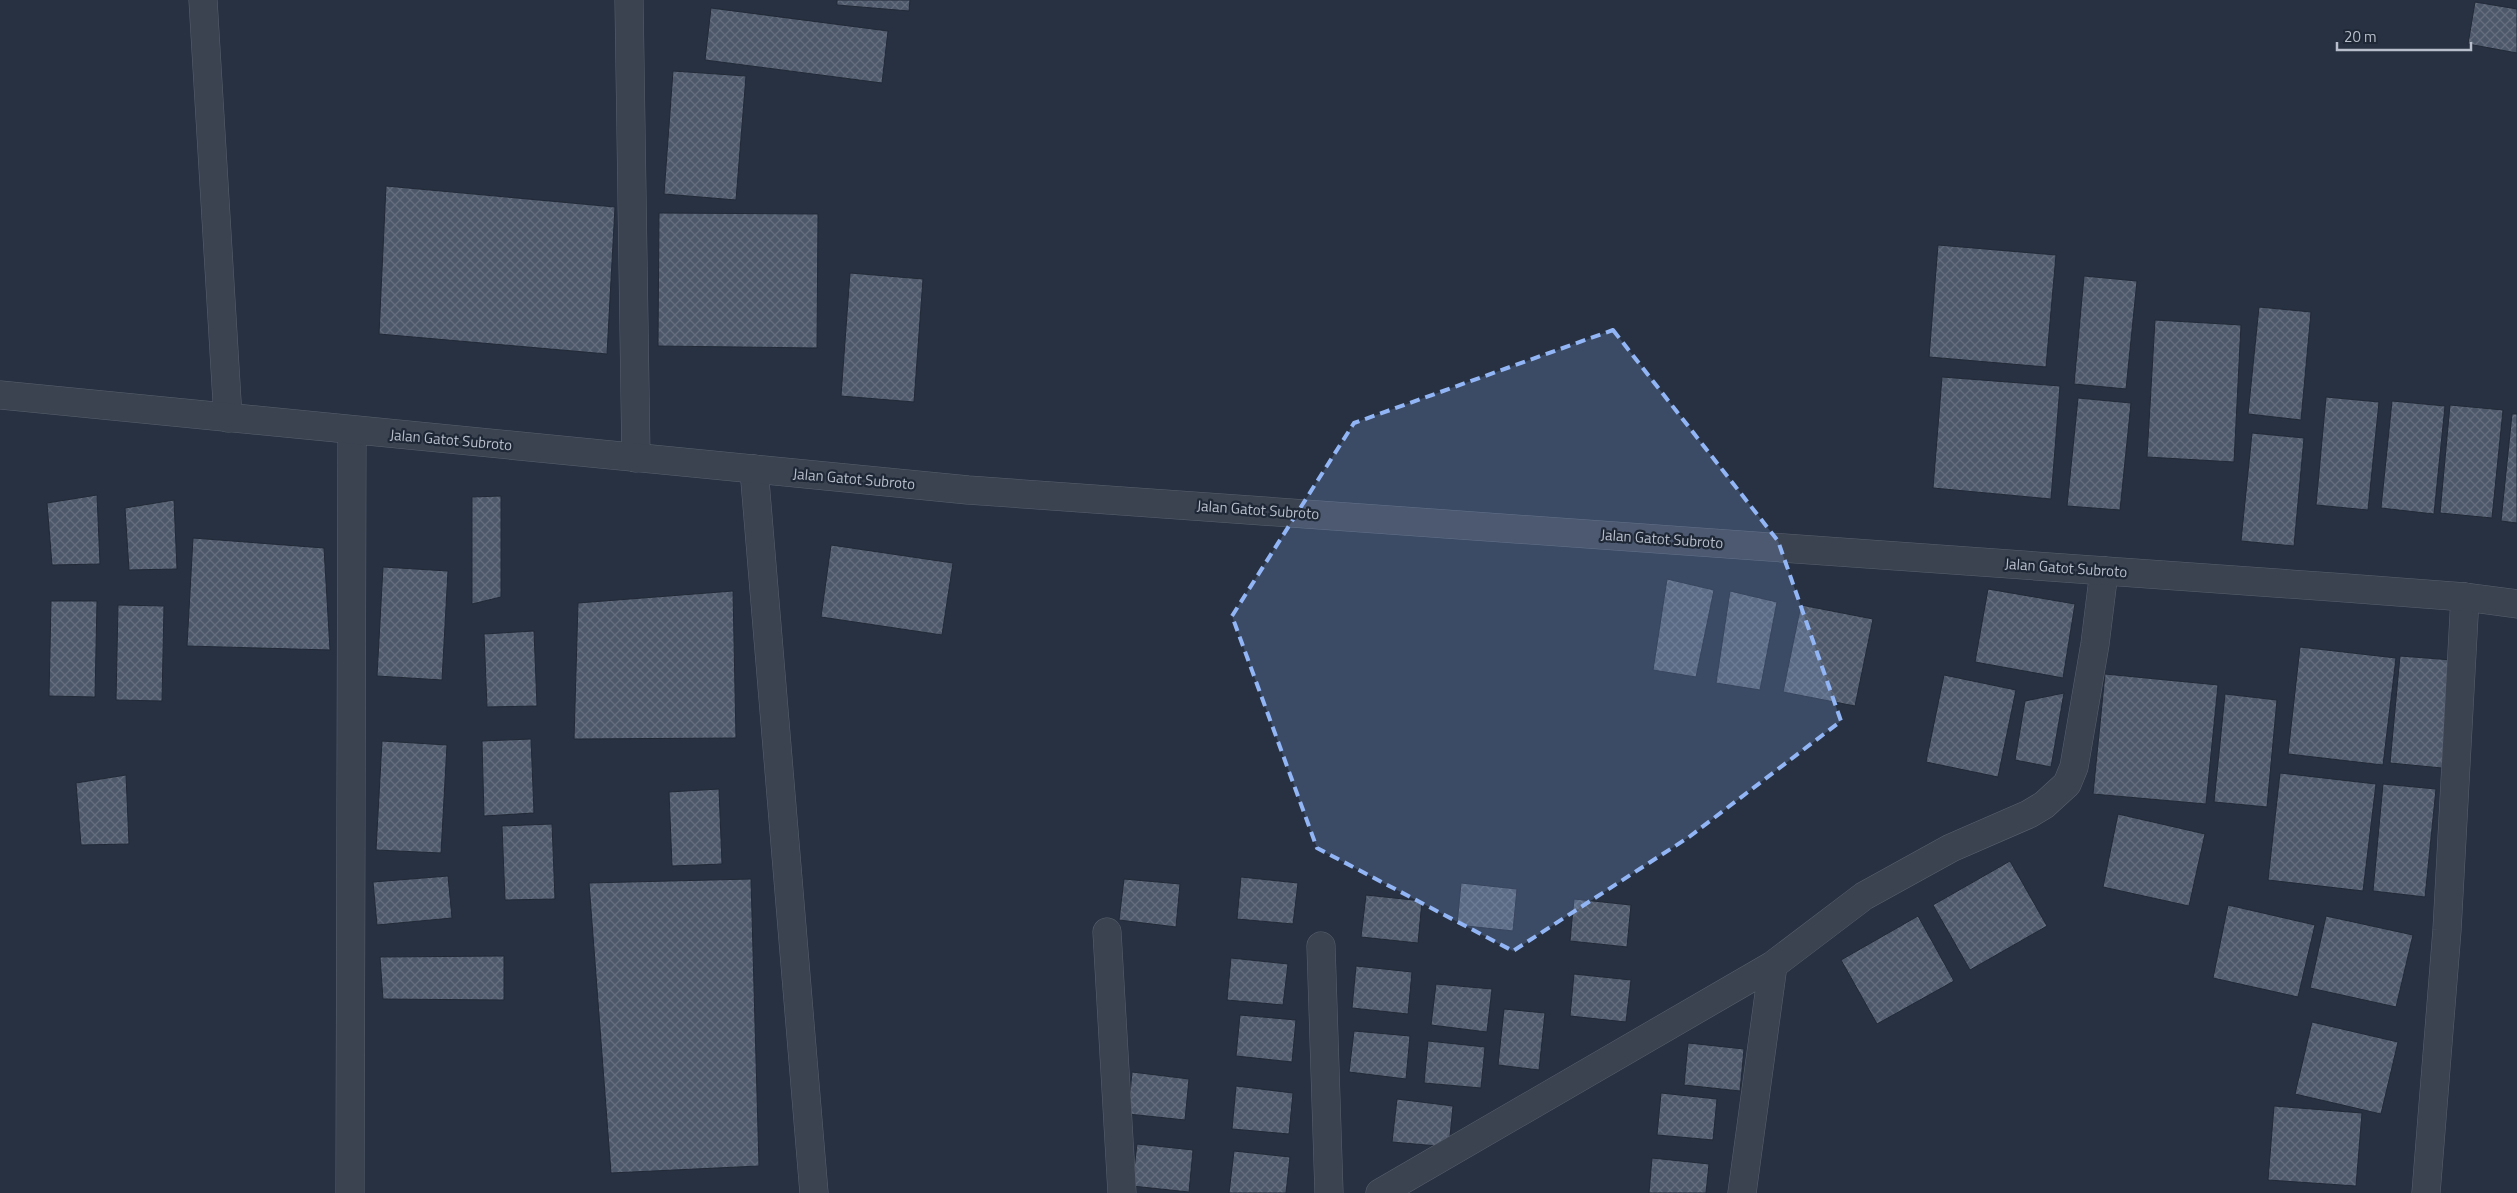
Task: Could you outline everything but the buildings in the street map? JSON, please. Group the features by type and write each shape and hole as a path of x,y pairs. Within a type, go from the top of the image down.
{"street":[{"path":"203,0 228,418"},
{"path":"629,0 636,458"},
{"name":"Jalan Gatot Subroto","path":"0,395 352,431 978,490 2465,597 2517,604"},
{"path":"350,1193 352,431"},
{"path":"754,469 814,1193"},
{"path":"1380,1193 1772,965 1864,896 1951,848 2029,814 2059,794 2067,784 2074,767 2095,644 2104,571"},
{"path":"2426,1193 2447,930 2465,597"},
{"path":"1107,932 1122,1193"},
{"path":"1321,946 1329,1193"},
{"path":"1742,1193 1772,965"}],"highlighted area":[{"path":"1613,330 1778,541 1841,721 1689,837 1513,951 1317,848 1232,616 1354,423"}]}
